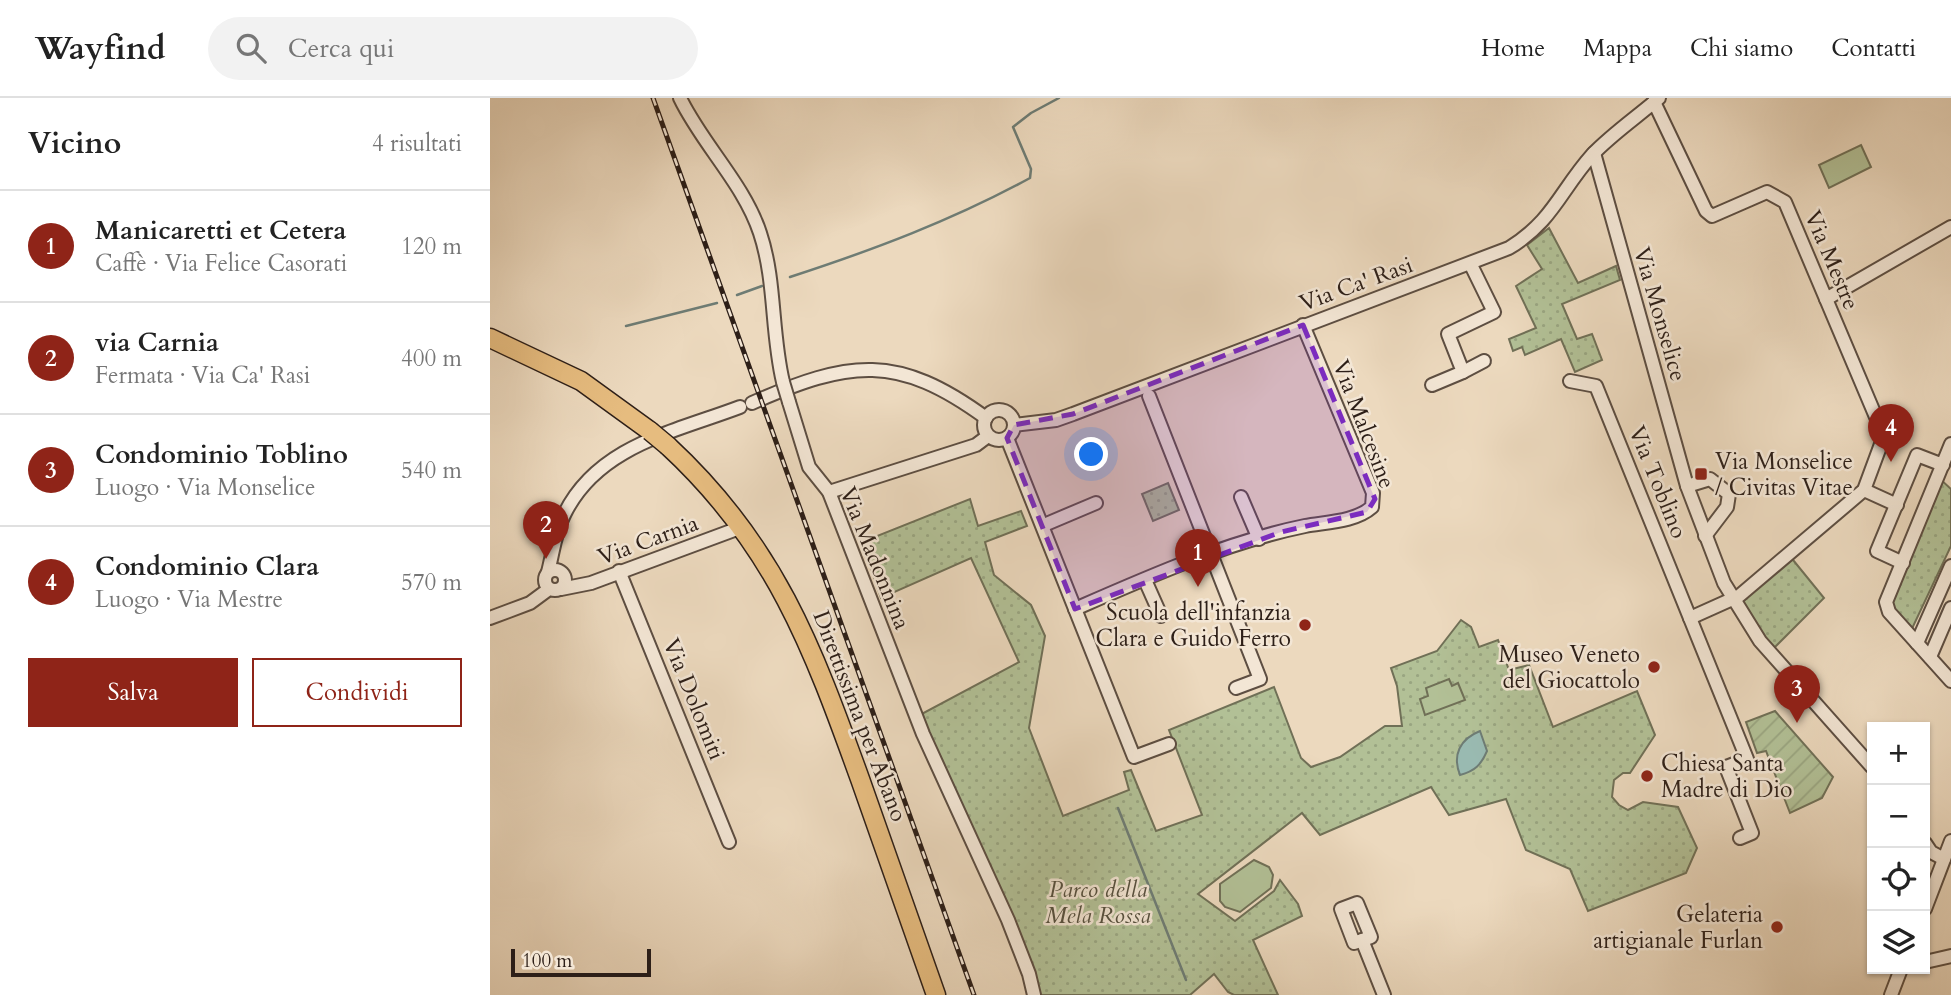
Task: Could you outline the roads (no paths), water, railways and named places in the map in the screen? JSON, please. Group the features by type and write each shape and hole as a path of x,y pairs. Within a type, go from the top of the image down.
{"highway":[{"name":"Direttissima per Abano","path":"490,338 581,381 650,431 705,483 747,532 806,635 936,995"}],"street":[{"name":"Via Madonnina","path":"680,98 759,229 770,271 773,333 783,382 809,467 815,479 829,492 923,734 1008,920 1034,995"},
{"name":"Via Ca' Rasi","path":"557,578 563,516 583,483 602,465 630,449 834,375 880,369 920,378 986,418 993,411 1003,410 1011,416 1014,425 1056,420 1471,265 1509,248 1534,233 1594,153 1656,100"},
{"name":"Via Mestre","path":"1656,100 1706,211 1712,216 1767,191 1786,202 1884,436 1864,490 1733,599"},
{"name":"Via Monselice","path":"1594,153 1687,486 1705,536 1733,599 1760,641 1867,761"},
{"path":"1826,299 1951,227"},
{"path":"1463,372 1448,334 1494,312 1471,265"},
{"name":"Via Malcesine","path":"1075,609 1145,580 1259,539 1367,512 1375,499 1303,326"},
{"path":"1432,385 1484,360"},
{"name":"Via Toblino","path":"1570,381 1596,386 1747,759 1726,767 1752,833 1740,838"},
{"path":"1149,396 1260,679 1236,688"},
{"path":"986,418 984,427 988,436 999,440 1007,438 1014,425"},
{"path":"829,492 976,445 988,436"},
{"path":"1007,438 1044,525 1134,757 1169,744"},
{"path":"1951,444 1886,602 1889,612 1951,681"},
{"path":"1903,563 1877,551 1917,455 1943,465"},
{"path":"1687,486 1710,479 1728,494 1727,507 1705,536"},
{"path":"1864,490 1897,505"},
{"path":"1241,497 1259,539"},
{"path":"1044,525 1096,503"},
{"name":"Via Carnia","path":"490,618 537,599 557,578 591,583 734,530"},
{"path":"1917,643 1947,587 1951,566"},
{"name":"Via Dolomiti","path":"619,571 729,842"},
{"path":"1145,580 1161,616"},
{"path":"1690,618 1733,599"},
{"path":"1930,657 1951,608"},
{"path":"1930,896 1951,841"},
{"path":"1928,848 1944,859"},
{"path":"1357,903 1371,937 1362,940 1354,943 1341,909 1357,903"},
{"path":"1362,940 1384,995"},
{"path":"1930,961 1951,956"},
{"path":"1891,995 1899,974"}],"water":[{"path":"1480,731 1487,751 1477,767 1460,775 1457,761 1460,748 1467,738"}],"waterway":[{"path":"790,277 912,233 1030,178 1031,169 1013,127 1031,113 1059,98"},
{"path":"737,295 762,286"},
{"path":"626,326 717,303"},
{"path":"1118,808 1186,980"}],"railway":[{"path":"653,98 974,995"}],"place":[{"name":"Condominio Clara","path":"1891,462"},
{"name":"Via Monselice / Civitas Vitae","path":"1701,474"},
{"name":"via Carnia","path":"546,559"},
{"name":"Manicaretti et Cetera","path":"1198,587"},
{"name":"Scuola dell'infanzia Clara e Guido Ferro","path":"1305,625"},
{"name":"Museo Veneto del Giocattolo","path":"1654,667"},
{"name":"Condominio Toblino","path":"1797,723"},
{"name":"Chiesa Santa Madre di Dio","path":"1647,776"},
{"name":"Gelateria artigianale Furlan","path":"1777,927"}],"park label":[{"name":"Parco della Mela Rossa","path":"1098,902"}]}
